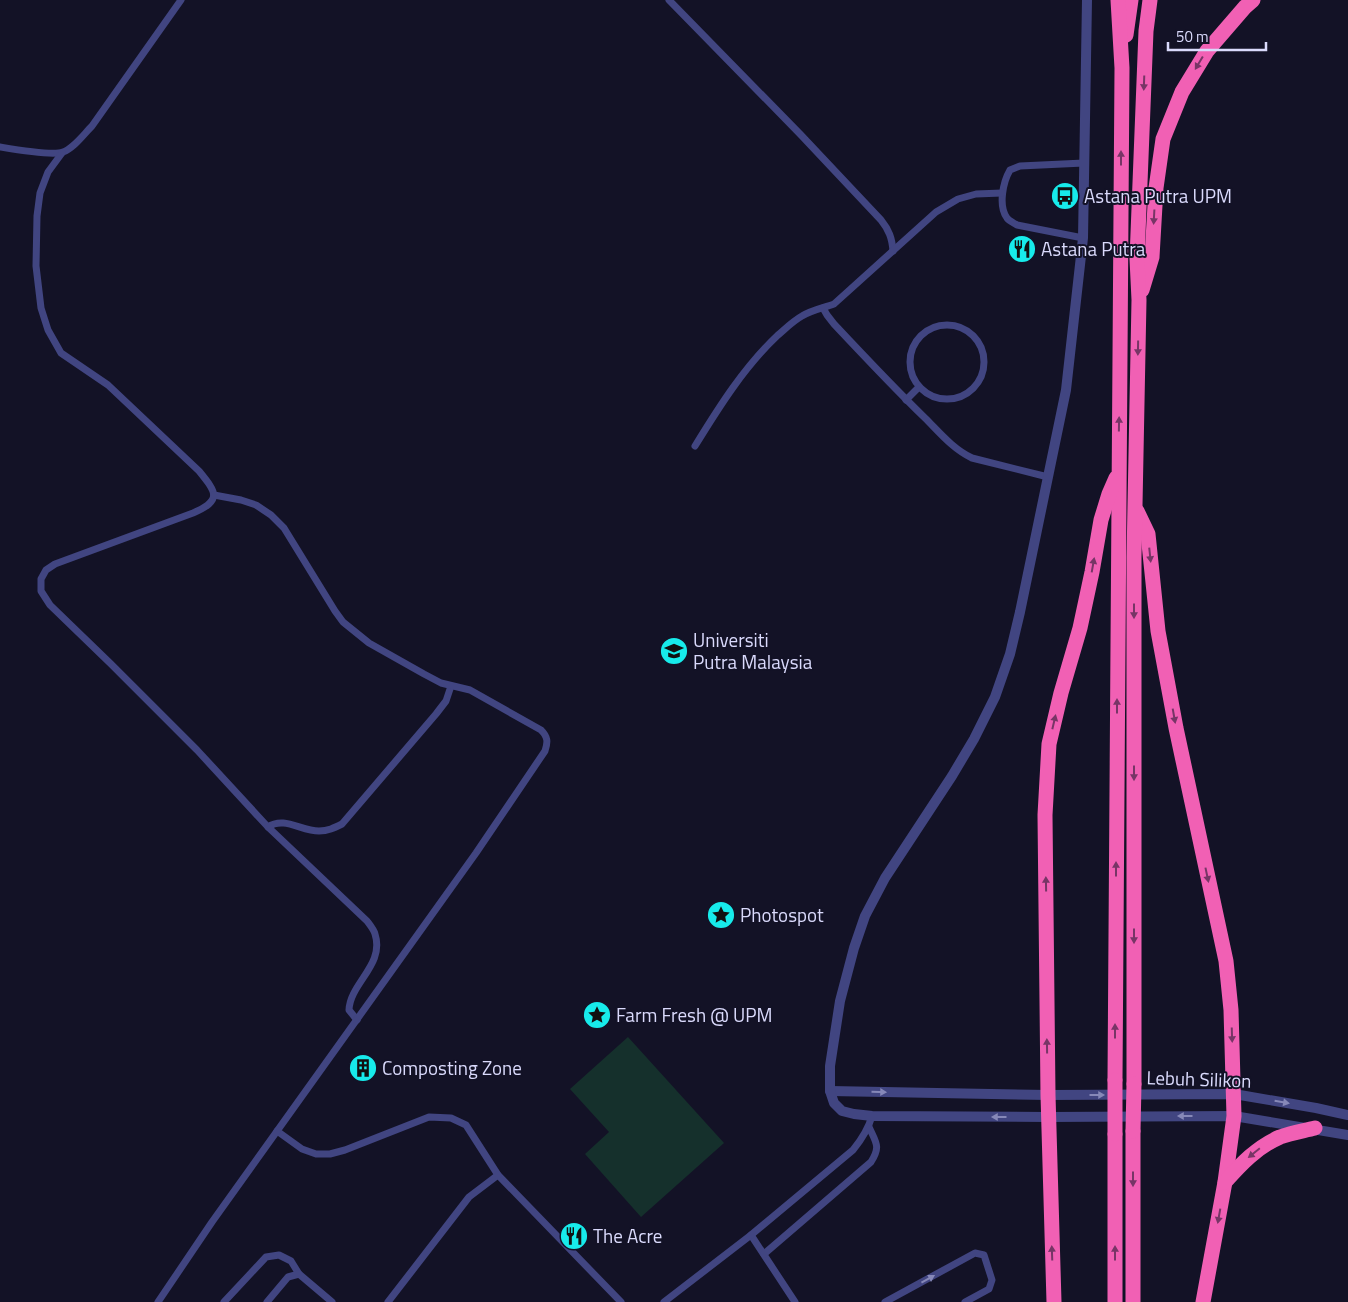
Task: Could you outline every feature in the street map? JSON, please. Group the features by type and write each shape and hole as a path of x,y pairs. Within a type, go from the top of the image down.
{"highway":[{"path":"1114,1302 1122,68 1118,0"},
{"path":"1122,68 1132,0"},
{"path":"1133,1302 1134,557 1136,510 1137,259 1146,31 1150,0"},
{"path":"1138,300 1152,258 1156,188 1164,139 1182,92 1207,51 1253,0"},
{"path":"1054,1302 1048,1117 1045,815 1049,744 1061,693 1080,628 1101,520 1118,472"},
{"path":"1136,510 1148,534 1158,631 1178,738 1226,961 1231,1010 1234,1116 1225,1182 1203,1302"},
{"path":"1225,1182 1241,1163 1261,1147 1281,1137 1315,1128"}],"street":[{"path":"830,1091 830,1066 840,1001 854,948 865,916 885,878 957,769 974,739 995,697 1010,654 1020,612 1066,390 1083,238 1087,0"},
{"name":"Lebuh Silikon","path":"1348,1114 1234,1094 1048,1095 830,1091 834,1103 842,1111 872,1116 1234,1116 1348,1135"}],"lane":[{"path":"181,0 92,126 78,141 62,153 48,172 40,193 37,216 36,266 41,308 48,330 61,353 108,385 199,471 212,487 214,495 212,502 206,508 55,564 46,570 41,579 41,591 50,605 190,744 268,828 367,921 375,934 377,946 371,966 349,1001 349,1010 357,1020"},
{"path":"669,0 801,135 880,220 891,236 893,251"},
{"path":"0,147 62,153"},
{"path":"1083,238 1017,225 1008,220 1003,211 1002,193 1004,180 1010,170 1020,166 1084,163"},
{"path":"695,446 728,394 748,367 789,325 801,316 834,304 936,212 958,199 976,194 1002,193"},
{"path":"823,308 834,324 906,400 962,454 1048,477"},
{"path":"952,325 975,337 982,349 984,361 982,374 976,386 966,394 954,399 941,399 929,395 919,387 912,376 909,363 911,350 917,339 927,330 939,326 952,325"},
{"path":"906,400 919,387"},
{"path":"158,1302 212,1222 476,853 545,751 548,743 546,736 541,730 470,690 441,683 362,637 343,622 334,611 284,528 271,515 256,505 214,495"},
{"path":"268,828 272,824 278,823 317,831 330,830 342,824 436,714 446,701 451,686"},
{"path":"664,1302 751,1235 853,1150 863,1139 872,1116"},
{"path":"277,1132 302,1149 316,1154 330,1154 430,1117 451,1118 466,1125 498,1174 621,1302"},
{"path":"764,1254 871,1162 876,1155 878,1146 869,1127"},
{"path":"388,1302 469,1197 498,1174"},
{"path":"751,1235 795,1302"},
{"path":"885,1302 975,1253 984,1255 992,1280 989,1289 965,1302"},
{"path":"224,1302 266,1257 279,1255 291,1261 299,1274 332,1302"},
{"path":"267,1302 288,1277 299,1274"}],"green space":[{"path":"628,1037 724,1143 641,1217 585,1154 609,1132 570,1089"}],"place":[{"name":"Astana Putra UPM","path":"1065,196"},
{"name":"Astana Putra","path":"1022,249"},
{"name":"Universiti Putra Malaysia","path":"674,651"},
{"name":"Photospot","path":"721,915"},
{"name":"Farm Fresh @ UPM","path":"597,1015"},
{"name":"Composting Zone","path":"363,1068"},
{"name":"The Acre","path":"574,1236"}]}
